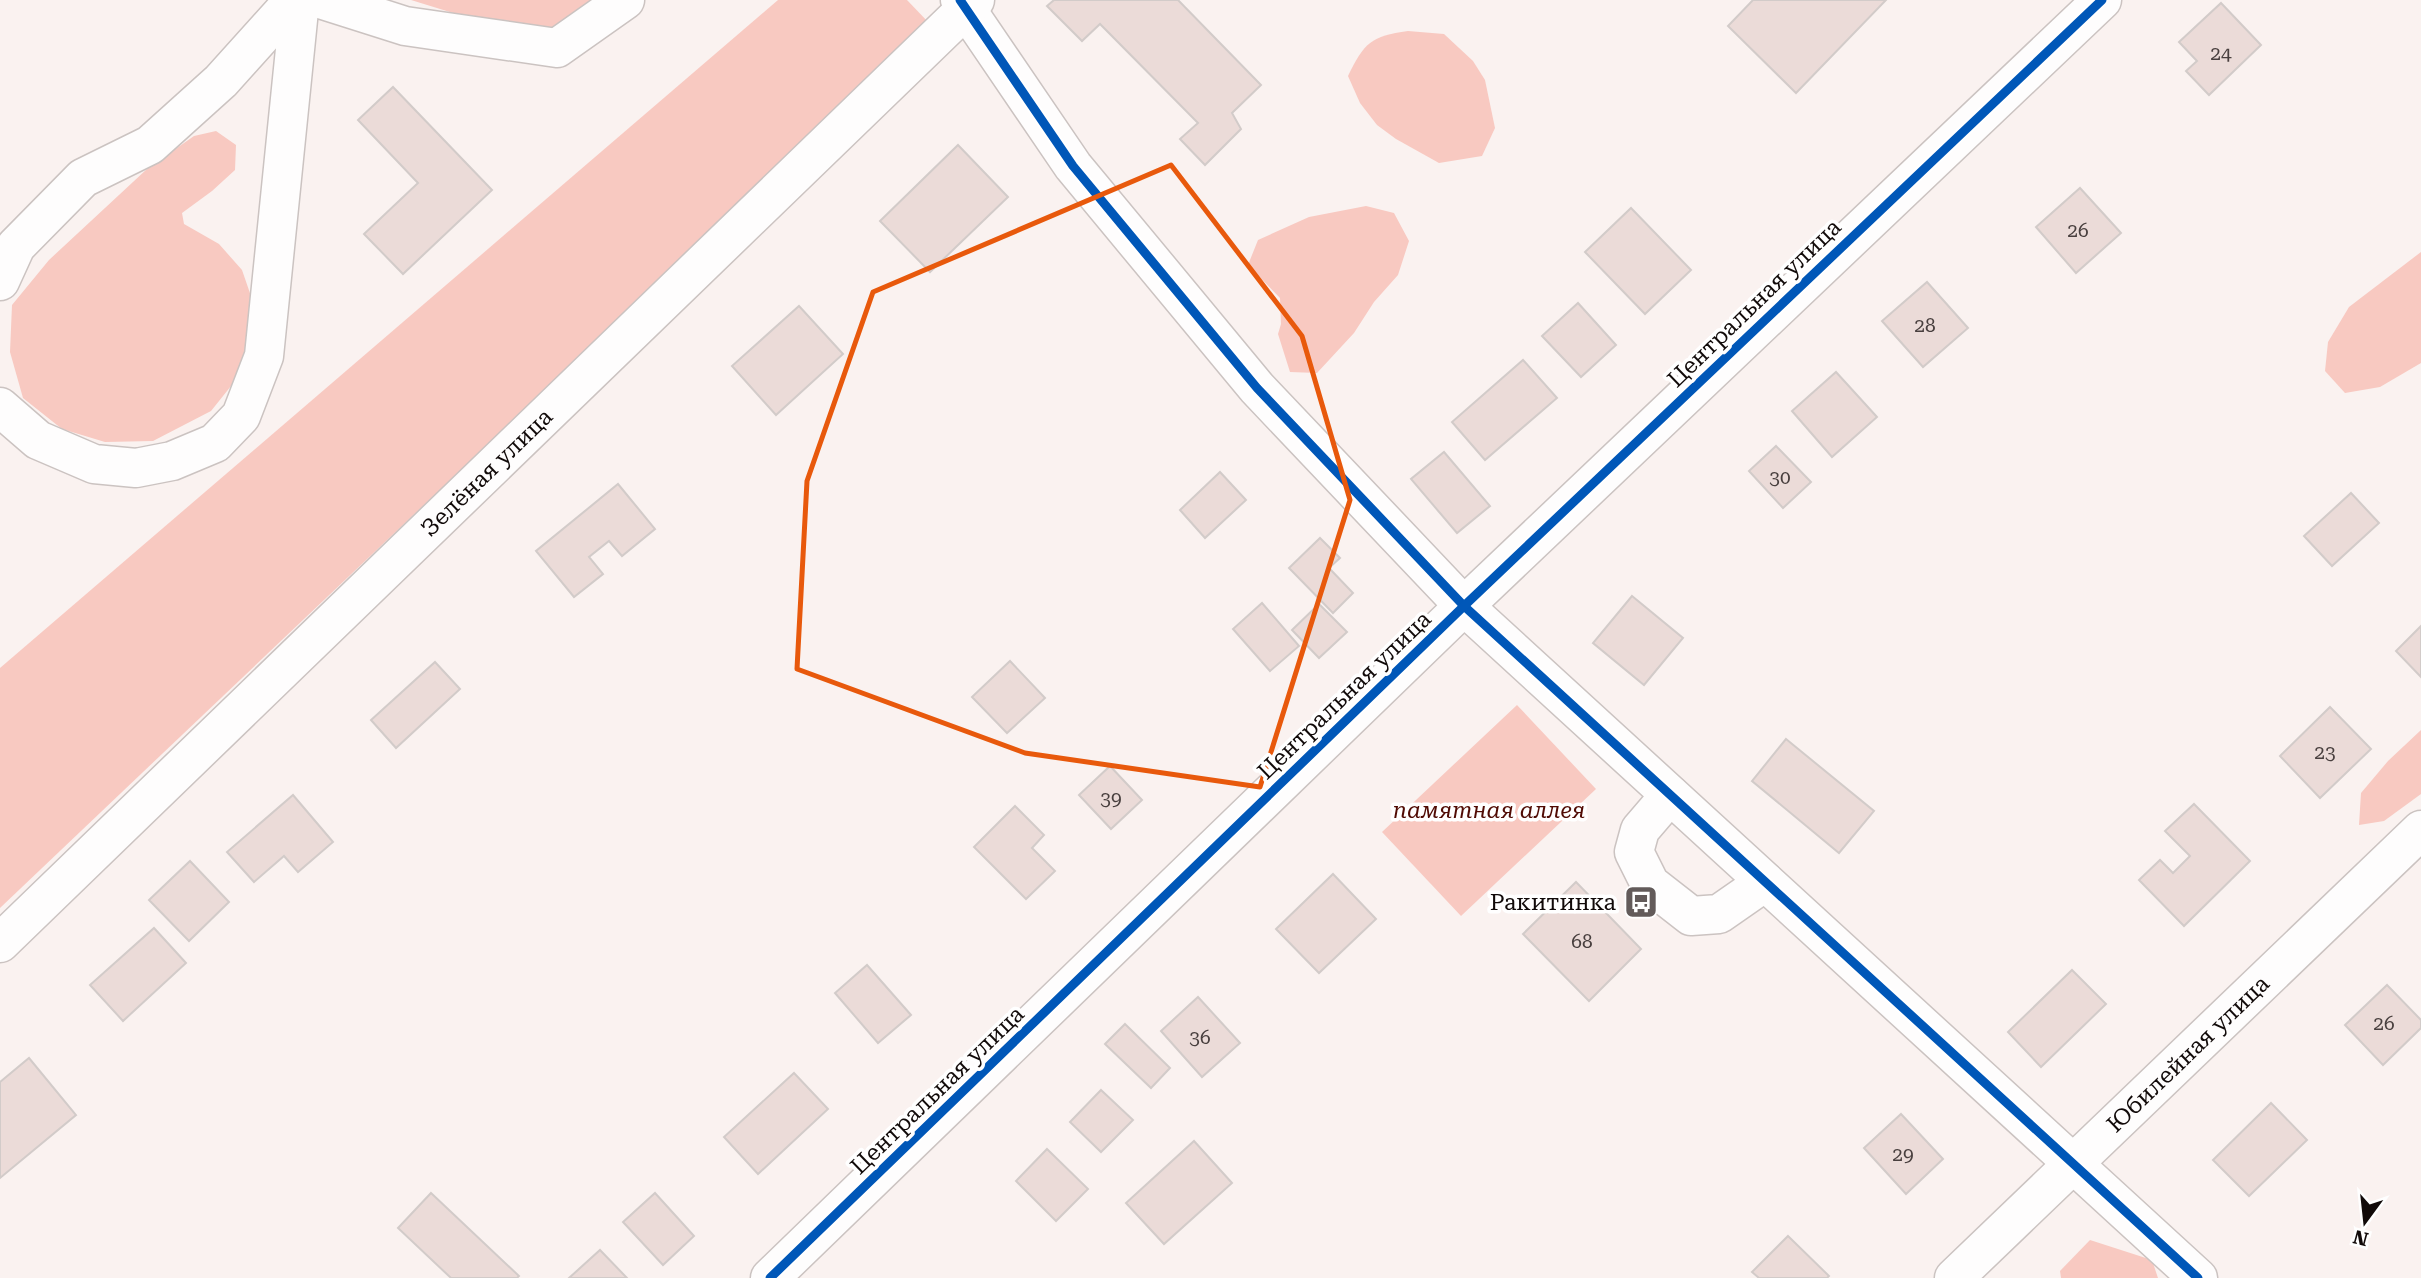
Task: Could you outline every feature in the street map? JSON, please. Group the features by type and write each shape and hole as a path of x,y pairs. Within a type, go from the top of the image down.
{"street":[{"path":"0,281 16,246 83,178 150,145 220,81 295,0"},
{"path":"0,407 38,440 94,464 136,468 172,461 215,443 241,416 264,356 300,0"},
{"path":"323,0 405,26 557,48 625,0"},
{"name":"Центральная улица","path":"770,1278 1464,606 2102,0"},
{"path":"967,3 1073,166 1249,377 1464,606 2199,1278"},
{"name":"Зелёная улица","path":"0,943 967,3"},
{"path":"1670,795 1640,830 1634,852 1650,884 1691,916 1719,914 1765,882"},
{"name":"Юбилейная улица","path":"1954,1278 2421,830"}],"highlighted area":[{"path":"1171,165 1302,336 1350,500 1260,787 1025,753 797,669 807,481 873,292"}],"green space":[{"path":"411,0 605,0 557,33 466,17"},
{"path":"778,0 907,0 930,24 0,908 0,668"},
{"path":"1408,31 1444,34 1473,61 1485,80 1495,128 1482,156 1439,163 1377,125 1360,103 1348,76 1359,56 1377,39"},
{"path":"216,131 236,145 235,170 182,213 184,224 219,244 242,270 252,299 243,371 211,411 153,441 105,442 62,429 23,398 10,352 12,305 49,260 147,169 194,136"},
{"path":"1366,206 1394,213 1409,241 1398,275 1374,302 1354,333 1317,373 1290,372 1278,334 1281,324 1280,298 1248,265 1258,240 1309,217"},
{"path":"2421,252 2421,363 2380,387 2345,393 2325,371 2328,342 2349,307"},
{"name":"памятная аллея","path":"1517,705 1596,789 1461,916 1382,832"},
{"path":"2421,730 2421,794 2384,821 2359,825 2361,793 2388,761"},
{"path":"2090,1240 2152,1260 2158,1278 2061,1278 2060,1271"}],"building":[{"path":"1054,0 1178,0 1261,85 1232,113 1241,129 1205,165 1180,139 1198,123 1100,24 1082,41 1047,6"},
{"path":"1753,0 1886,0 1796,93 1728,26"},
{"path":"2221,3 2261,45 2209,95 2186,71 2197,61 2179,42"},
{"path":"393,87 492,190 403,274 364,234 418,183 358,120"},
{"path":"958,145 1008,197 930,272 880,221"},
{"path":"2080,188 2121,233 2076,273 2036,227"},
{"path":"1631,208 1691,270 1645,314 1585,252"},
{"path":"1927,282 1968,328 1923,367 1882,321"},
{"path":"1578,303 1616,345 1581,377 1542,336"},
{"path":"799,306 843,354 776,415 732,366"},
{"path":"1523,360 1557,398 1485,460 1452,422"},
{"path":"1836,372 1877,417 1832,457 1792,411"},
{"path":"1776,446 1811,482 1783,508 1749,471"},
{"path":"1444,452 1490,506 1457,533 1411,479"},
{"path":"1220,472 1246,500 1205,538 1180,510"},
{"path":"618,484 655,529 622,556 609,541 589,557 603,574 574,597 536,551"},
{"path":"2351,493 2379,523 2332,566 2304,536"},
{"path":"1320,538 1340,558 1329,568 1353,593 1333,613 1289,568"},
{"path":"1632,596 1683,638 1644,685 1593,643"},
{"path":"1262,603 1299,646 1270,671 1233,629"},
{"path":"1319,604 1347,632 1319,658 1292,630"},
{"path":"2421,626 2421,677 2396,651"},
{"path":"1010,661 1045,698 1007,733 972,697"},
{"path":"435,662 460,689 396,748 371,720"},
{"path":"2330,707 2371,749 2320,798 2280,756"},
{"path":"1786,739 1874,811 1839,853 1752,781"},
{"path":"1110,766 1142,800 1111,829 1079,795"},
{"path":"293,795 333,842 298,872 284,856 254,882 227,852"},
{"path":"2194,804 2250,861 2184,926 2139,880 2160,860 2173,873 2190,856 2165,831"},
{"path":"1015,806 1044,835 1032,848 1055,871 1026,899 974,847"},
{"path":"190,861 229,902 189,941 149,900"},
{"path":"1333,874 1376,919 1319,973 1276,929"},
{"path":"1576,882 1641,949 1589,1001 1523,934"},
{"path":"154,928 186,963 123,1021 90,985"},
{"path":"867,965 911,1015 878,1043 835,993"},
{"path":"2072,970 2106,1004 2041,1067 2008,1032"},
{"path":"2387,985 2421,1020 2421,1028 2383,1065 2345,1025"},
{"path":"1198,997 1240,1043 1202,1077 1161,1031"},
{"path":"1125,1024 1170,1068 1151,1088 1105,1044"},
{"path":"29,1058 76,1115 0,1178 0,1082"},
{"path":"794,1073 828,1109 758,1174 724,1137"},
{"path":"1101,1090 1133,1120 1101,1152 1070,1122"},
{"path":"2271,1103 2307,1140 2249,1196 2213,1160"},
{"path":"1901,1114 1943,1159 1906,1194 1864,1148"},
{"path":"1194,1141 1232,1183 1164,1244 1126,1203"},
{"path":"1047,1149 1088,1189 1056,1221 1016,1181"},
{"path":"431,1193 519,1276 451,1278 398,1228"},
{"path":"655,1193 694,1236 663,1265 623,1222"},
{"path":"1788,1236 1829,1276 1827,1278 1759,1278 1752,1272"},
{"path":"600,1250 627,1278 569,1278"}],"cycle path":[{"path":"960,0 1073,166 1257,388 1464,606 2198,1278"},
{"path":"770,1278 1464,606 2102,0"}],"place":[{"name":"Ракитинка","path":"1641,902"}]}
